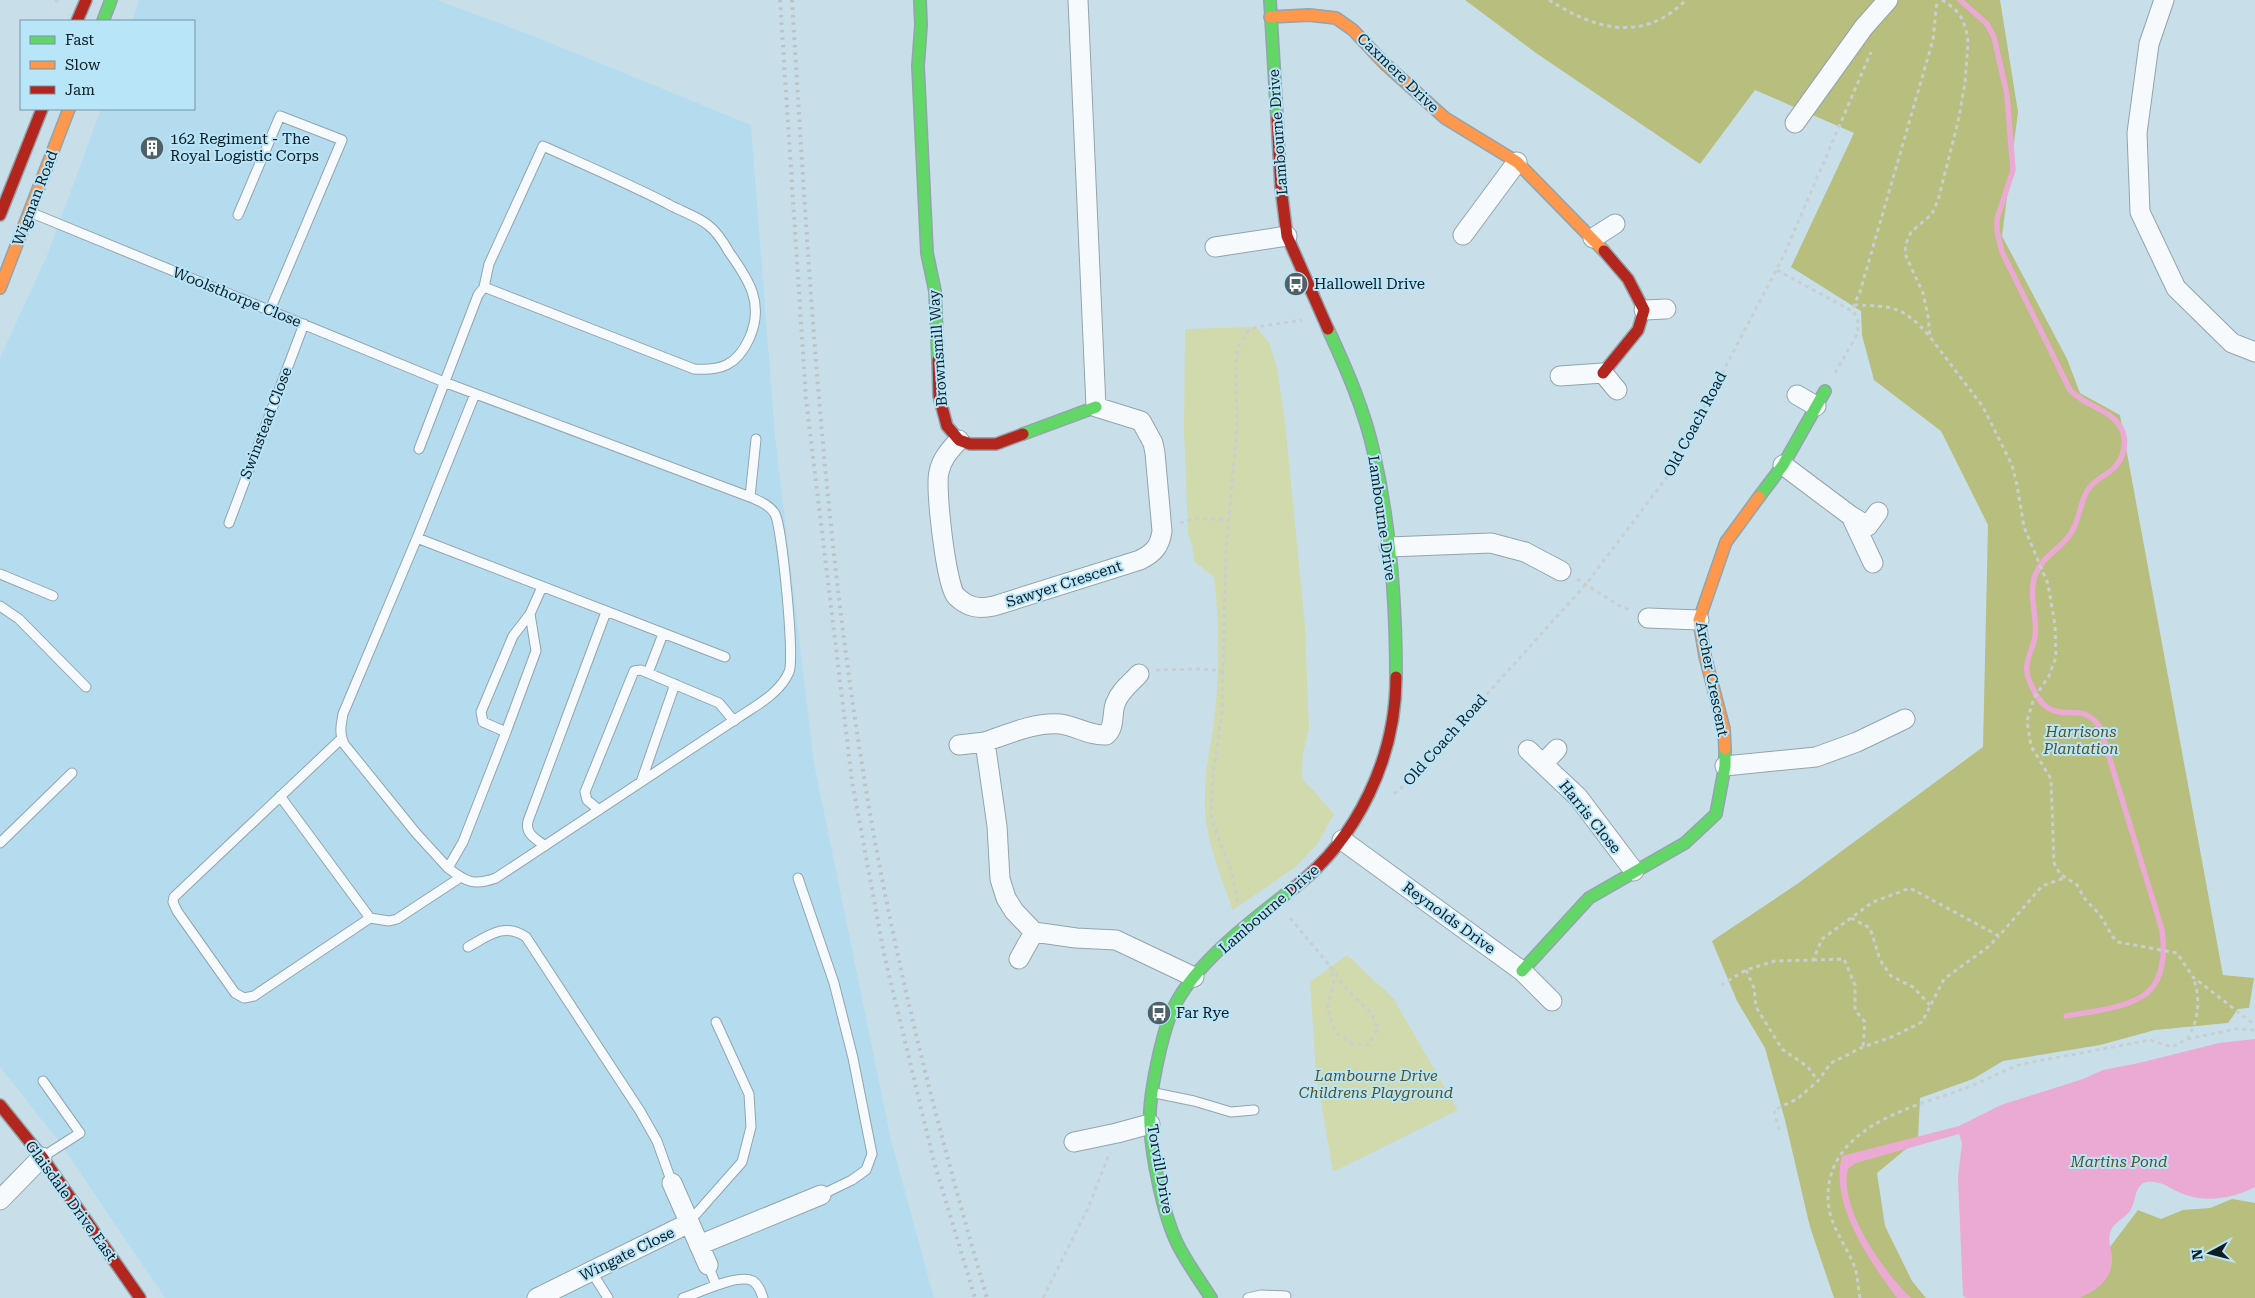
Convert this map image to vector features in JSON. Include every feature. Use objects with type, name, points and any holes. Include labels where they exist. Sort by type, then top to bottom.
[{"type":"street","points":[[77,20],[86,0]]},
{"type":"street","points":[[103,20],[111,0]]},
{"type":"street","name":"Brownsmill Way","points":[[920,0],[921,25],[918,76],[927,253],[935,291],[939,396],[947,426],[959,440]]},
{"type":"street","points":[[959,440],[981,446],[996,444],[1096,407],[1078,0]]},
{"type":"street","name":"Lambourne Drive","points":[[1194,978],[1245,926],[1309,876],[1342,840],[1372,788],[1390,740],[1396,701],[1396,666],[1389,547],[1374,452],[1347,370],[1287,236],[1280,188],[1270,0]]},
{"type":"street","points":[[1795,123],[1864,27],[1888,0]]},
{"type":"street","points":[[2164,0],[2149,44],[2137,133],[2140,212],[2176,288],[2232,343],[2255,352]]},
{"type":"street","name":"Caxmere Drive","points":[[1270,17],[1309,16],[1336,18],[1353,30],[1384,63],[1446,118],[1517,162],[1593,238],[1628,279],[1644,310]]},
{"type":"street","name":"Wigman Road","points":[[2,205],[42,110]]},
{"type":"street","name":"Wigman Road","points":[[0,288],[69,110]]},
{"type":"street","points":[[1462,235],[1517,162]]},
{"type":"street","points":[[2,205],[29,212]]},
{"type":"street","points":[[1593,238],[1615,224]]},
{"type":"street","points":[[1215,247],[1287,236]]},
{"type":"street","points":[[1560,376],[1603,373],[1638,330],[1644,310],[1666,309]]},
{"type":"street","points":[[1603,373],[1617,390]]},
{"type":"street","points":[[1797,395],[1820,398]]},
{"type":"street","name":"Archer Crescent","points":[[1522,971],[1589,898],[1685,843],[1716,814],[1725,766],[1724,729],[1705,656],[1699,620],[1726,542],[1783,465],[1820,398]]},
{"type":"street","name":"Sawyer Crescent","points":[[959,440],[944,458],[938,474],[938,492],[948,581],[954,595],[966,604],[978,609],[994,606],[1140,560],[1156,549],[1161,541],[1162,530],[1155,453],[1147,430],[1141,421],[1096,407]]},
{"type":"street","points":[[1783,465],[1851,516],[1868,526],[1878,512]]},
{"type":"street","points":[[1851,516],[1873,563]]},
{"type":"street","points":[[1389,547],[1491,543],[1525,552],[1560,571]]},
{"type":"street","points":[[1648,618],[1699,620]]},
{"type":"street","points":[[959,745],[985,742],[1046,724],[1074,726],[1092,734],[1106,734],[1110,732],[1112,726],[1113,709],[1116,700],[1139,674]]},
{"type":"street","points":[[1725,766],[1816,757],[1857,742],[1905,719]]},
{"type":"street","points":[[985,742],[997,826],[1000,879],[1006,898],[1014,910],[1034,932],[1076,938],[1116,940],[1194,978]]},
{"type":"street","points":[[1544,763],[1557,749]]},
{"type":"street","name":"Harris Close","points":[[1528,750],[1544,763],[1578,798],[1634,871]]},
{"type":"street","name":"Reynolds Drive","points":[[1342,840],[1522,971],[1552,1001]]},
{"type":"street","points":[[1019,959],[1034,932]]},
{"type":"street","name":"Torvill Drive","points":[[1194,978],[1174,1007],[1156,1068],[1150,1124],[1163,1203],[1176,1244],[1211,1298]]},
{"type":"street","name":"Glaisdale Drive East","points":[[0,1105],[42,1157],[140,1298]]},
{"type":"street","points":[[1074,1142],[1150,1124]]},
{"type":"street","points":[[0,1200],[42,1157]]},
{"type":"street","name":"Wingate Close","points":[[672,1182],[708,1265]]},
{"type":"street","points":[[699,1246],[821,1195]]},
{"type":"street","name":"Wingate Close","points":[[537,1298],[689,1223]]},
{"type":"lane","points":[[238,214],[280,116],[342,140],[270,310]]},
{"type":"lane","points":[[419,449],[478,295],[484,286],[489,264],[544,146],[629,185],[708,225],[746,275],[753,293],[756,310],[754,327],[745,347],[731,362],[718,369],[694,369],[484,286]]},
{"type":"lane","name":"Woolsthorpe Close","points":[[29,212],[444,382],[750,497],[769,507],[774,513],[779,524],[792,664],[784,682],[774,693],[734,721],[496,878],[476,883],[461,877]]},
{"type":"lane","name":"Swinstead Close","points":[[229,523],[304,324]]},
{"type":"lane","points":[[341,739],[174,897],[173,902],[177,911],[235,993],[244,998],[254,996],[370,918],[389,921],[397,919],[461,877],[448,868],[416,833],[341,739],[342,714],[417,538],[475,394]]},
{"type":"lane","points":[[750,497],[756,439]]},
{"type":"lane","points":[[417,538],[542,588],[725,657]]},
{"type":"lane","points":[[0,574],[53,596]]},
{"type":"lane","points":[[506,732],[483,722],[481,712],[513,636],[530,614],[542,588]]},
{"type":"lane","points":[[0,606],[19,619],[86,687]]},
{"type":"lane","points":[[545,846],[528,832],[528,821],[606,612]]},
{"type":"lane","points":[[448,868],[463,842],[536,651],[530,614]]},
{"type":"lane","points":[[648,673],[663,634]]},
{"type":"lane","points":[[599,810],[587,800],[585,792],[631,674],[637,670],[719,703],[734,721]]},
{"type":"lane","points":[[641,782],[675,684]]},
{"type":"lane","points":[[0,843],[72,773]]},
{"type":"lane","points":[[280,796],[370,918]]},
{"type":"lane","points":[[798,878],[834,983],[870,1134],[872,1154],[866,1170],[852,1180],[821,1195]]},
{"type":"lane","points":[[468,947],[495,933],[508,929],[517,931],[526,937],[640,1111],[657,1141],[672,1182]]},
{"type":"lane","points":[[689,1223],[742,1162],[752,1127],[749,1094],[716,1022]]},
{"type":"lane","points":[[42,1157],[80,1133],[43,1082]]},
{"type":"lane","points":[[1153,1092],[1194,1101],[1230,1112],[1254,1110]]},
{"type":"lane","points":[[708,1265],[716,1286]]},
{"type":"lane","points":[[591,1272],[608,1298]]},
{"type":"lane","points":[[683,1298],[742,1279],[753,1281],[759,1287],[763,1298]]},
{"type":"lane","points":[[1248,1298],[1261,1295],[1286,1296]]},
{"type":"path","points":[[1549,0],[1585,19],[1609,26],[1632,28],[1647,26],[1662,19],[1686,0]]},
{"type":"path","points":[[1820,398],[1858,333],[1858,322],[1854,312],[1854,305],[1860,292],[1933,40],[1937,0]]},
{"type":"path","points":[[1930,337],[1926,304],[1908,262],[1906,246],[1911,232],[1932,214],[1938,200],[1958,122],[1965,83],[1968,42],[1966,29],[1958,13],[1942,0]]},
{"type":"path","name":"Old Coach Road","points":[[1372,788],[1390,798],[1407,783],[1587,583],[1670,473],[1784,256],[1873,48]]},
{"type":"path","points":[[1777,270],[1854,312]]},
{"type":"path","points":[[1854,305],[1885,307],[1904,312],[1918,323],[1983,407],[1998,435],[2015,475],[2024,527],[2044,572],[2054,625],[2056,647],[2054,667],[2034,698],[2027,721],[2031,746],[2051,779],[2053,854],[2057,870],[2077,885],[2085,899],[2100,915],[2118,942],[2170,950],[2182,958],[2193,977],[2198,993],[2194,1024],[2187,1039]]},
{"type":"path","points":[[1245,926],[1234,891],[1232,873],[1214,826],[1210,798],[1219,738],[1228,520],[1237,429],[1236,366],[1238,347],[1248,331],[1256,327],[1294,322],[1308,318],[1319,309]]},
{"type":"path","points":[[1162,530],[1197,518],[1228,520]]},
{"type":"path","points":[[1560,571],[1587,583],[1618,605],[1648,618]]},
{"type":"path","points":[[1139,674],[1156,670],[1178,669],[1223,671]]},
{"type":"path","points":[[1779,1130],[1774,1110],[1797,1098],[1818,1081],[1831,1063],[1922,1022],[1944,979],[1999,936],[2042,886],[2064,877]]},
{"type":"path","points":[[1813,960],[1822,939],[1873,902],[1910,888],[1999,936]]},
{"type":"path","points":[[1276,902],[1330,966],[1344,986],[1371,1013],[1378,1029],[1368,1045],[1353,1044],[1335,1032],[1327,1008],[1334,982],[1330,966]]},
{"type":"path","points":[[1851,918],[1870,928],[1880,960],[1891,976],[1913,987],[1930,1005]]},
{"type":"path","points":[[1721,985],[1746,970],[1775,961],[1844,959],[1855,984],[1855,1010],[1865,1022],[1863,1048]]},
{"type":"path","points":[[1746,970],[1754,988],[1756,1007],[1782,1050],[1808,1067],[1818,1081]]},
{"type":"path","points":[[2193,977],[2255,1025]]},
{"type":"path","points":[[1860,1298],[1855,1270],[1834,1228],[1828,1197],[1833,1168],[1840,1154],[1860,1134],[1896,1114],[1983,1082],[2008,1068],[2022,1064],[2150,1040],[2172,1047],[2187,1039],[2236,1029],[2255,1030]]},
{"type":"path","points":[[1043,1298],[1088,1208],[1117,1133]]},
{"type":"shaded area","points":[[139,0],[437,0],[536,37],[751,125],[775,436],[814,763],[891,1140],[934,1298],[165,1298],[60,1143],[0,1067],[0,358],[48,253],[101,110],[195,110],[195,20],[132,20]]},
{"type":"shaded area","points":[[2255,1039],[2255,1187],[2231,1196],[2203,1199],[2180,1193],[2160,1183],[2143,1183],[2137,1191],[2130,1211],[2115,1225],[2110,1233],[2109,1242],[2112,1264],[2110,1271],[2103,1283],[2092,1292],[2079,1298],[1967,1298],[1963,1296],[1958,1178],[1962,1143],[1959,1134],[1856,1163],[1848,1169],[1847,1185],[1856,1220],[1888,1272],[1911,1298],[1897,1298],[1864,1250],[1847,1212],[1841,1193],[1840,1174],[1842,1156],[1959,1126],[2001,1105],[2083,1079],[2103,1070],[2219,1043]]},
{"type":"green space","name":"Harrisons Plantation","points":[[1465,0],[2000,0],[2018,112],[2002,236],[2067,359],[2080,393],[2120,415],[2223,975],[2254,978],[2249,1008],[2238,1009],[2228,1023],[2155,1030],[2100,1045],[2003,1061],[1973,1079],[1920,1098],[1918,1139],[1877,1173],[1885,1226],[1912,1281],[1926,1298],[1834,1298],[1810,1227],[1785,1120],[1765,1048],[1737,1001],[1712,941],[1797,884],[1983,747],[1988,525],[1941,431],[1874,380],[1862,335],[1861,311],[1791,267],[1854,133],[1755,90],[1700,164],[1536,53]]},
{"type":"green space","points":[[1256,327],[1269,342],[1277,368],[1285,421],[1305,626],[1309,729],[1303,753],[1302,778],[1334,814],[1318,843],[1297,866],[1233,910],[1215,858],[1205,814],[1206,777],[1217,690],[1218,634],[1214,577],[1194,561],[1192,544],[1188,533],[1184,431],[1185,329]]},
{"type":"green space","name":"Lambourne Drive Childrens Playground","points":[[1347,955],[1393,998],[1458,1110],[1333,1172],[1316,1073],[1310,982]]},
{"type":"green space","points":[[2232,1199],[2255,1203],[2255,1298],[2074,1298],[2075,1293],[2138,1210],[2161,1219],[2183,1210],[2210,1208]]},
{"type":"waterway","points":[[1960,0],[1987,24],[1994,37],[2007,95],[2013,170],[1997,219],[1997,231],[2002,252],[2070,390],[2082,400],[2111,416],[2121,428],[2124,438],[2124,450],[2117,465],[2089,487],[2072,531],[2065,541],[2046,558],[2036,573],[2032,589],[2036,628],[2034,642],[2027,662],[2027,674],[2037,697],[2046,707],[2064,713],[2083,714],[2092,718],[2100,727],[2162,930],[2163,955],[2160,972],[2148,992],[2120,1006],[2066,1016]]},
{"type":"railway","points":[[780,0],[806,399],[852,781],[884,954],[934,1162],[975,1298]]},
{"type":"railway","points":[[792,0],[804,195],[827,487],[837,584],[864,777],[888,909],[917,1039],[933,1104],[987,1298]]},
{"type":"traffic: fast","points":[[103,20],[111,0]]},
{"type":"traffic: fast","points":[[920,0],[921,25],[918,66],[927,253],[935,291],[938,360]]},
{"type":"traffic: fast","points":[[1270,0],[1277,118]]},
{"type":"traffic: fast","points":[[1328,329],[1360,406],[1380,481],[1391,565],[1396,677]]},
{"type":"traffic: fast","points":[[1759,497],[1783,465],[1825,391]]},
{"type":"traffic: fast","points":[[1023,434],[1096,407]]},
{"type":"traffic: fast","points":[[1522,971],[1589,898],[1685,843],[1716,814],[1725,766],[1725,749]]},
{"type":"traffic: fast","points":[[1211,1298],[1177,1243],[1167,1217],[1159,1186],[1150,1125],[1151,1099],[1157,1065],[1169,1018],[1184,990],[1196,974],[1228,942],[1295,887]]},
{"type":"traffic: slow","points":[[1270,17],[1309,15],[1336,18],[1353,30],[1384,63],[1445,118],[1517,162],[1604,251]]},
{"type":"traffic: slow","points":[[0,288],[69,110]]},
{"type":"traffic: slow","points":[[1725,749],[1724,729],[1705,656],[1699,620],[1726,542],[1759,497]]},
{"type":"traffic: jam","points":[[77,20],[86,0]]},
{"type":"traffic: jam","points":[[0,215],[42,110]]},
{"type":"traffic: jam","points":[[1277,118],[1281,188],[1287,236],[1328,329]]},
{"type":"traffic: jam","points":[[1603,373],[1638,330],[1644,310],[1628,279],[1604,251]]},
{"type":"traffic: jam","points":[[938,360],[939,396],[947,426],[959,440],[970,444],[996,444],[1023,434]]},
{"type":"traffic: jam","points":[[1295,887],[1337,845],[1355,820],[1369,794],[1381,766],[1389,737],[1396,677]]},
{"type":"traffic: jam","points":[[0,1105],[42,1157],[140,1298]]},
{"type":"place","name":"162 Regiment - The Royal Logistic Corps","points":[[152,148]]},
{"type":"place","name":"Hallowell Drive","points":[[1296,284]]},
{"type":"place","name":"Far Rye","points":[[1159,1013]]},
{"type":"park label","name":"Martins Pond","points":[[2119,1162]]}]
